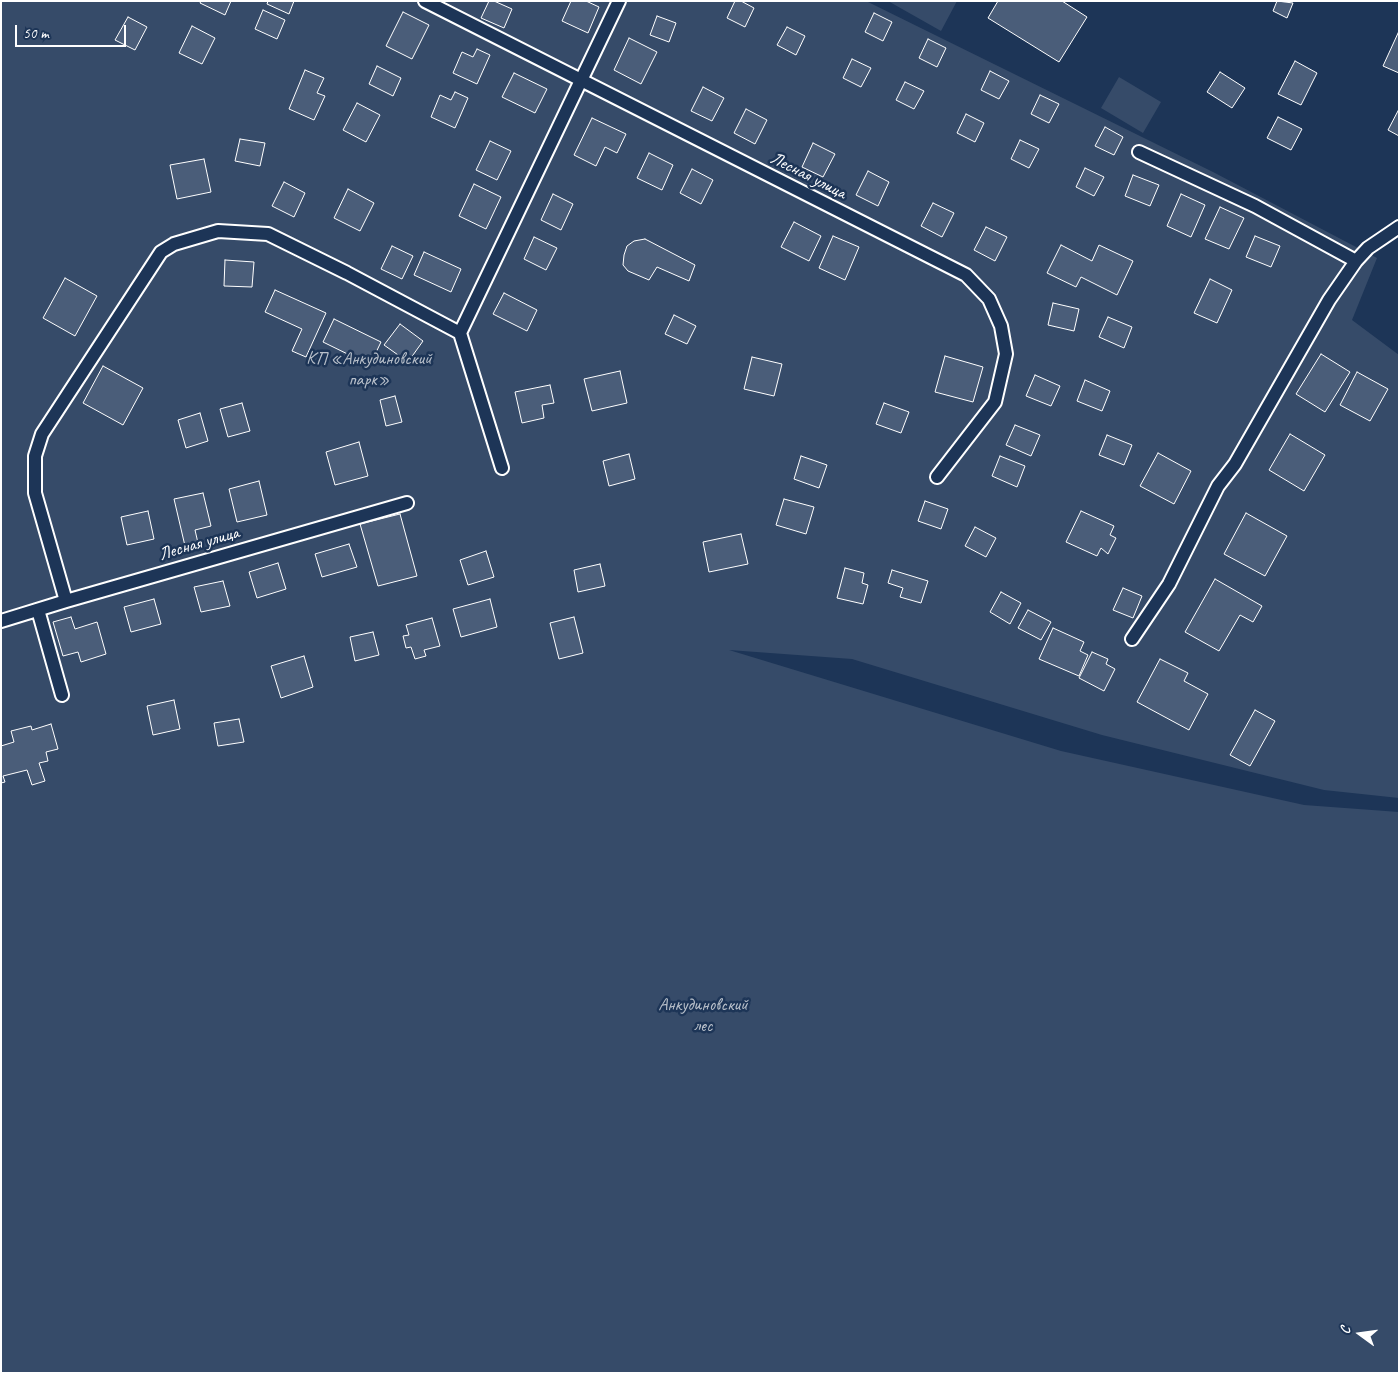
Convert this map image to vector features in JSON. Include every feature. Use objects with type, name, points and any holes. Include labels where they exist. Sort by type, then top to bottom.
[{"type":"street","name":"Лесная улица","points":[[425,1],[966,275],[989,299],[1001,326],[1006,354],[995,402],[937,477]]},
{"type":"street","points":[[502,468],[460,332],[619,1]]},
{"type":"street","points":[[1139,152],[1256,206],[1356,262]]},
{"type":"street","points":[[1132,638],[1169,584],[1218,486],[1235,464],[1328,300],[1368,248],[1399,227]]},
{"type":"street","points":[[66,601],[35,493],[35,456],[42,434],[161,252],[174,244],[218,231],[268,234],[460,332]]},
{"type":"street","name":"Лесная улица","points":[[1,622],[66,601],[406,503]]},
{"type":"street","points":[[38,610],[62,695]]},
{"type":"green space","points":[[1,1],[866,1],[1213,172],[1377,258],[1352,320],[1399,355],[1399,798],[1324,790],[1102,735],[852,659],[729,650],[1061,751],[1304,805],[1399,812],[1399,1373],[1,1373]]},
{"type":"green space","points":[[888,1],[957,1],[941,31]]},
{"type":"green space","points":[[1119,77],[1161,102],[1143,133],[1101,108]]},
{"type":"building","points":[[201,1],[231,1],[225,15],[200,3]]},
{"type":"building","points":[[268,1],[294,1],[289,14],[267,4]]},
{"type":"building","points":[[489,1],[494,1],[512,9],[504,28],[481,18]]},
{"type":"building","points":[[571,1],[586,1],[599,7],[588,33],[562,21]]},
{"type":"building","points":[[735,1],[741,1],[754,8],[745,27],[727,18]]},
{"type":"building","points":[[998,1],[1062,1],[1087,17],[1059,62],[988,18]]},
{"type":"building","points":[[1277,1],[1293,3],[1287,18],[1273,11]]},
{"type":"building","points":[[263,10],[285,20],[277,39],[255,29]]},
{"type":"building","points":[[403,12],[429,25],[412,59],[386,46]]},
{"type":"building","points":[[874,13],[892,22],[883,41],[865,32]]},
{"type":"building","points":[[657,16],[676,23],[669,42],[650,35]]},
{"type":"building","points":[[128,17],[147,27],[135,50],[115,40]]},
{"type":"building","points":[[192,26],[215,38],[202,64],[179,53]]},
{"type":"building","points":[[787,27],[805,36],[796,55],[777,45]]},
{"type":"building","points":[[1399,31],[1399,73],[1383,66]]},
{"type":"building","points":[[629,38],[657,52],[641,84],[614,70]]},
{"type":"building","points":[[928,39],[946,48],[937,67],[919,58]]},
{"type":"building","points":[[477,49],[490,55],[477,84],[453,73],[462,52],[473,57]]},
{"type":"building","points":[[852,59],[871,68],[861,87],[843,78]]},
{"type":"building","points":[[1295,61],[1317,73],[1301,105],[1278,94]]},
{"type":"building","points":[[377,66],[401,78],[393,96],[369,84]]},
{"type":"building","points":[[305,70],[324,78],[317,93],[325,96],[314,120],[289,109]]},
{"type":"building","points":[[990,71],[1009,81],[999,99],[981,90]]},
{"type":"building","points":[[1220,72],[1245,88],[1232,108],[1207,92]]},
{"type":"building","points":[[514,73],[547,89],[535,113],[502,97]]},
{"type":"building","points":[[905,82],[924,91],[914,109],[896,100]]},
{"type":"building","points":[[703,87],[724,98],[712,121],[691,111]]},
{"type":"building","points":[[455,92],[468,98],[455,128],[431,117],[440,95],[451,100]]},
{"type":"building","points":[[1040,95],[1059,104],[1049,123],[1031,114]]},
{"type":"building","points":[[357,103],[380,115],[366,142],[343,130]]},
{"type":"building","points":[[746,109],[767,120],[755,144],[734,133]]},
{"type":"building","points":[[1399,109],[1399,136],[1388,130]]},
{"type":"building","points":[[966,114],[984,123],[975,142],[957,133]]},
{"type":"building","points":[[1278,117],[1302,129],[1291,150],[1267,138]]},
{"type":"building","points":[[592,118],[626,134],[617,153],[605,147],[596,166],[574,155]]},
{"type":"building","points":[[1105,127],[1123,137],[1114,155],[1095,146]]},
{"type":"building","points":[[240,139],[265,143],[260,166],[235,161]]},
{"type":"building","points":[[1020,140],[1039,149],[1029,168],[1011,159]]},
{"type":"building","points":[[490,141],[511,151],[497,180],[476,170]]},
{"type":"building","points":[[813,143],[835,154],[823,177],[802,167]]},
{"type":"building","points":[[649,153],[673,165],[662,190],[637,178]]},
{"type":"building","points":[[204,159],[211,192],[177,199],[170,165]]},
{"type":"building","points":[[1085,168],[1104,177],[1094,196],[1076,187]]},
{"type":"building","points":[[692,169],[713,180],[701,204],[680,193]]},
{"type":"building","points":[[868,171],[889,182],[878,206],[856,195]]},
{"type":"building","points":[[1133,175],[1159,185],[1150,206],[1125,196]]},
{"type":"building","points":[[284,182],[305,193],[294,217],[272,206]]},
{"type":"building","points":[[474,184],[501,197],[486,229],[459,216]]},
{"type":"building","points":[[348,189],[374,203],[360,231],[334,218]]},
{"type":"building","points":[[553,194],[573,204],[561,230],[541,220]]},
{"type":"building","points":[[1181,194],[1205,205],[1191,237],[1167,226]]},
{"type":"building","points":[[933,203],[954,213],[942,237],[921,226]]},
{"type":"building","points":[[1220,207],[1244,218],[1229,249],[1205,239]]},
{"type":"building","points":[[794,222],[821,236],[809,261],[781,247]]},
{"type":"building","points":[[986,227],[1007,237],[995,261],[974,250]]},
{"type":"building","points":[[833,236],[859,247],[845,280],[819,268]]},
{"type":"building","points":[[1255,236],[1280,246],[1271,267],[1246,257]]},
{"type":"building","points":[[534,237],[557,248],[546,270],[524,259]]},
{"type":"building","points":[[645,239],[695,265],[689,281],[657,267],[649,280],[628,271],[623,265],[627,246],[634,241]]},
{"type":"building","points":[[1061,245],[1092,261],[1099,245],[1133,261],[1117,295],[1081,277],[1076,287],[1047,273]]},
{"type":"building","points":[[392,246],[413,256],[402,279],[381,269]]},
{"type":"building","points":[[424,252],[461,269],[451,292],[414,275]]},
{"type":"building","points":[[225,260],[254,262],[252,287],[224,286]]},
{"type":"building","points":[[65,278],[97,296],[75,336],[43,318]]},
{"type":"building","points":[[1210,279],[1232,290],[1217,323],[1194,313]]},
{"type":"building","points":[[275,290],[326,313],[306,357],[292,351],[302,329],[265,312]]},
{"type":"building","points":[[504,293],[537,310],[527,331],[493,314]]},
{"type":"building","points":[[1053,303],[1079,309],[1074,331],[1048,325]]},
{"type":"building","points":[[674,315],[696,326],[687,344],[665,334]]},
{"type":"building","points":[[1108,317],[1132,327],[1124,348],[1099,337]]},
{"type":"building","points":[[334,319],[381,342],[370,365],[323,342]]},
{"type":"building","points":[[400,324],[423,341],[408,362],[384,345]]},
{"type":"building","points":[[1321,354],[1350,372],[1325,412],[1296,394]]},
{"type":"building","points":[[945,356],[983,367],[973,402],[935,392]]},
{"type":"building","points":[[752,357],[782,364],[774,396],[744,389]]},
{"type":"building","points":[[103,366],[143,388],[123,425],[83,403]]},
{"type":"building","points":[[620,371],[627,403],[592,411],[584,379]]},
{"type":"building","points":[[1357,372],[1388,389],[1370,421],[1340,405]]},
{"type":"building","points":[[1035,375],[1060,386],[1051,406],[1026,396]]},
{"type":"building","points":[[1085,380],[1110,391],[1102,411],[1077,401]]},
{"type":"building","points":[[550,385],[554,403],[542,405],[544,418],[522,423],[515,392]]},
{"type":"building","points":[[395,396],[402,422],[386,426],[380,400]]},
{"type":"building","points":[[242,403],[250,431],[228,437],[220,409]]},
{"type":"building","points":[[884,403],[909,412],[901,433],[876,424]]},
{"type":"building","points":[[200,413],[208,441],[186,448],[178,420]]},
{"type":"building","points":[[1015,425],[1040,435],[1031,456],[1006,445]]},
{"type":"building","points":[[1290,434],[1325,455],[1304,491],[1269,470]]},
{"type":"building","points":[[1107,435],[1132,445],[1124,465],[1099,455]]},
{"type":"building","points":[[359,442],[368,476],[335,485],[326,452]]},
{"type":"building","points":[[1158,453],[1191,471],[1174,504],[1140,486]]},
{"type":"building","points":[[629,454],[635,479],[609,486],[603,461]]},
{"type":"building","points":[[801,456],[827,465],[819,488],[794,479]]},
{"type":"building","points":[[1000,456],[1025,466],[1017,487],[992,476]]},
{"type":"building","points":[[259,481],[267,515],[237,522],[229,489]]},
{"type":"building","points":[[203,493],[211,526],[195,530],[198,543],[185,546],[174,499]]},
{"type":"building","points":[[784,499],[814,507],[806,534],[776,525]]},
{"type":"building","points":[[925,501],[948,509],[941,529],[918,521]]},
{"type":"building","points":[[148,511],[154,539],[127,545],[121,517]]},
{"type":"building","points":[[1081,511],[1114,526],[1110,535],[1116,538],[1108,554],[1101,548],[1097,556],[1066,542]]},
{"type":"building","points":[[1246,513],[1287,536],[1265,576],[1224,554]]},
{"type":"building","points":[[400,514],[417,576],[378,586],[360,524]]},
{"type":"building","points":[[975,527],[996,538],[986,557],[965,546]]},
{"type":"building","points":[[741,534],[748,564],[709,572],[703,542]]},
{"type":"building","points":[[349,544],[357,567],[322,577],[315,554]]},
{"type":"building","points":[[486,551],[494,577],[468,585],[460,560]]},
{"type":"building","points":[[278,563],[286,589],[257,598],[249,572]]},
{"type":"building","points":[[600,564],[605,586],[578,592],[574,570]]},
{"type":"building","points":[[845,568],[864,573],[862,583],[868,585],[863,604],[837,598]]},
{"type":"building","points":[[892,570],[928,581],[921,603],[900,597],[903,588],[888,583]]},
{"type":"building","points":[[1215,579],[1262,606],[1253,622],[1240,615],[1219,651],[1185,632]]},
{"type":"building","points":[[223,581],[230,606],[201,612],[194,587]]},
{"type":"building","points":[[1123,588],[1142,596],[1133,618],[1113,610]]},
{"type":"building","points":[[1001,592],[1021,603],[1010,624],[990,612]]},
{"type":"building","points":[[154,599],[161,624],[131,632],[124,607]]},
{"type":"building","points":[[490,599],[497,627],[461,637],[453,609]]},
{"type":"building","points":[[1028,610],[1051,622],[1041,640],[1018,628]]},
{"type":"building","points":[[71,617],[75,629],[97,622],[106,654],[81,662],[78,652],[63,656],[53,622]]},
{"type":"building","points":[[574,617],[583,653],[559,659],[550,623]]},
{"type":"building","points":[[432,618],[440,646],[424,650],[426,656],[415,659],[411,647],[406,648],[403,636],[409,635],[406,625]]},
{"type":"building","points":[[1053,628],[1084,642],[1080,651],[1088,655],[1079,676],[1039,659]]},
{"type":"building","points":[[373,632],[379,655],[355,661],[350,637]]},
{"type":"building","points":[[1092,652],[1108,659],[1106,664],[1115,669],[1104,691],[1079,678]]},
{"type":"building","points":[[304,656],[313,687],[281,698],[271,666]]},
{"type":"building","points":[[1160,659],[1188,673],[1184,681],[1208,694],[1189,730],[1137,702]]},
{"type":"building","points":[[174,700],[180,729],[153,735],[147,706]]},
{"type":"building","points":[[1255,710],[1275,721],[1250,766],[1230,755]]},
{"type":"building","points":[[239,719],[244,742],[218,746],[214,723]]},
{"type":"building","points":[[51,724],[58,749],[46,752],[48,761],[39,763],[45,781],[32,785],[27,770],[3,776],[5,782],[1,783],[1,746],[14,742],[11,731],[31,726],[32,730]]},
{"type":"park label","name":"КП «Анкудиновский парк»","points":[[369,369]]},
{"type":"park label","name":"Анкудиновский лес","points":[[703,1015]]}]
